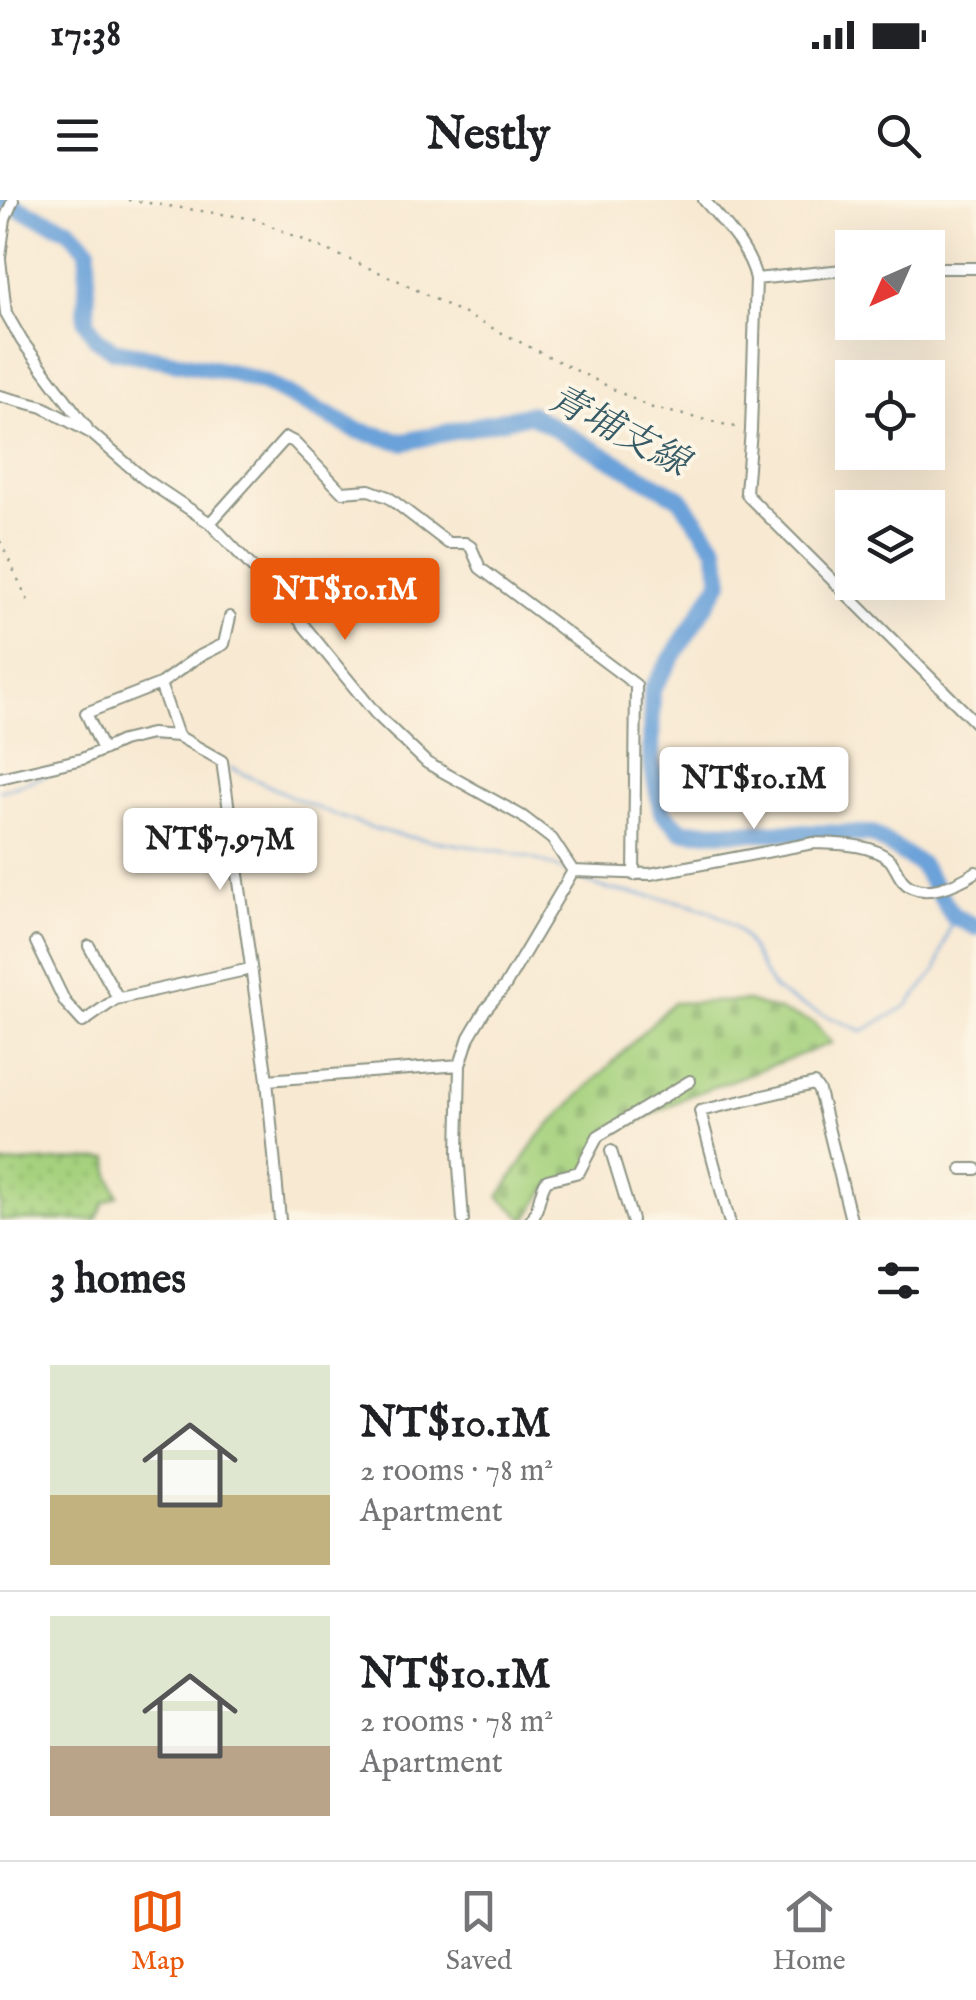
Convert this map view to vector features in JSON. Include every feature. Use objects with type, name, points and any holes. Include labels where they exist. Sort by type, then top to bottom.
[{"type":"street","points":[[13,200],[0,258],[6,312],[22,341],[91,432],[143,478],[210,523],[278,594],[376,714],[426,763],[522,816],[552,840],[571,876]]},
{"type":"street","points":[[704,200],[745,252],[756,279],[746,492],[749,498],[976,724]]},
{"type":"street","points":[[945,268],[976,268]]},
{"type":"street","points":[[756,279],[835,271]]},
{"type":"street","points":[[0,396],[43,407],[91,432]]},
{"type":"street","points":[[210,523],[286,438],[342,492],[379,492],[448,542],[471,547],[480,568],[636,685],[634,875]]},
{"type":"street","points":[[103,750],[86,713],[160,684],[224,644],[230,616]]},
{"type":"street","points":[[160,684],[178,736]]},
{"type":"street","points":[[0,778],[82,759],[152,734],[178,736],[222,761],[266,1080],[280,1220]]},
{"type":"street","points":[[571,876],[634,875],[813,843],[873,851],[890,860],[905,884],[914,887],[942,889],[976,872]]},
{"type":"street","points":[[463,1220],[458,1153],[460,1066],[477,1024],[505,986],[571,876]]},
{"type":"street","points":[[36,942],[65,1002],[83,1022],[118,998],[250,969]]},
{"type":"street","points":[[89,946],[118,998]]},
{"type":"street","points":[[266,1080],[460,1066]]},
{"type":"street","points":[[531,1220],[547,1180],[579,1172],[598,1136],[690,1081]]},
{"type":"street","points":[[729,1220],[700,1112],[814,1084],[819,1090],[850,1220]]},
{"type":"street","points":[[611,1151],[632,1220]]},
{"type":"street","points":[[962,1169],[976,1169]]},
{"type":"path","points":[[128,200],[255,220],[397,280],[649,407],[751,430]]},
{"type":"path","points":[[0,542],[30,605]]},
{"type":"green space","points":[[748,1001],[813,1022],[832,1043],[689,1096],[604,1138],[583,1177],[547,1188],[526,1220],[499,1197],[539,1136],[672,1003]]},
{"type":"green space","points":[[109,1158],[110,1176],[118,1196],[104,1203],[96,1220],[0,1220],[0,1164]]},
{"type":"waterway","name":"青埔支線","points":[[0,201],[69,229],[88,249],[86,321],[96,338],[113,350],[229,372],[265,383],[356,430],[404,442],[530,414],[680,498],[716,548],[721,581],[652,689],[651,760],[662,812],[682,831],[872,834],[921,865],[953,916],[976,927]]},
{"type":"waterway","points":[[105,754],[133,743],[184,745]]},
{"type":"waterway","points":[[0,791],[74,766]]},
{"type":"waterway","points":[[231,768],[373,828],[527,857],[566,872]]},
{"type":"waterway","points":[[573,876],[612,890],[697,906],[717,915],[741,933],[767,979],[779,992],[863,1031],[907,1006],[936,971],[953,916]]}]
